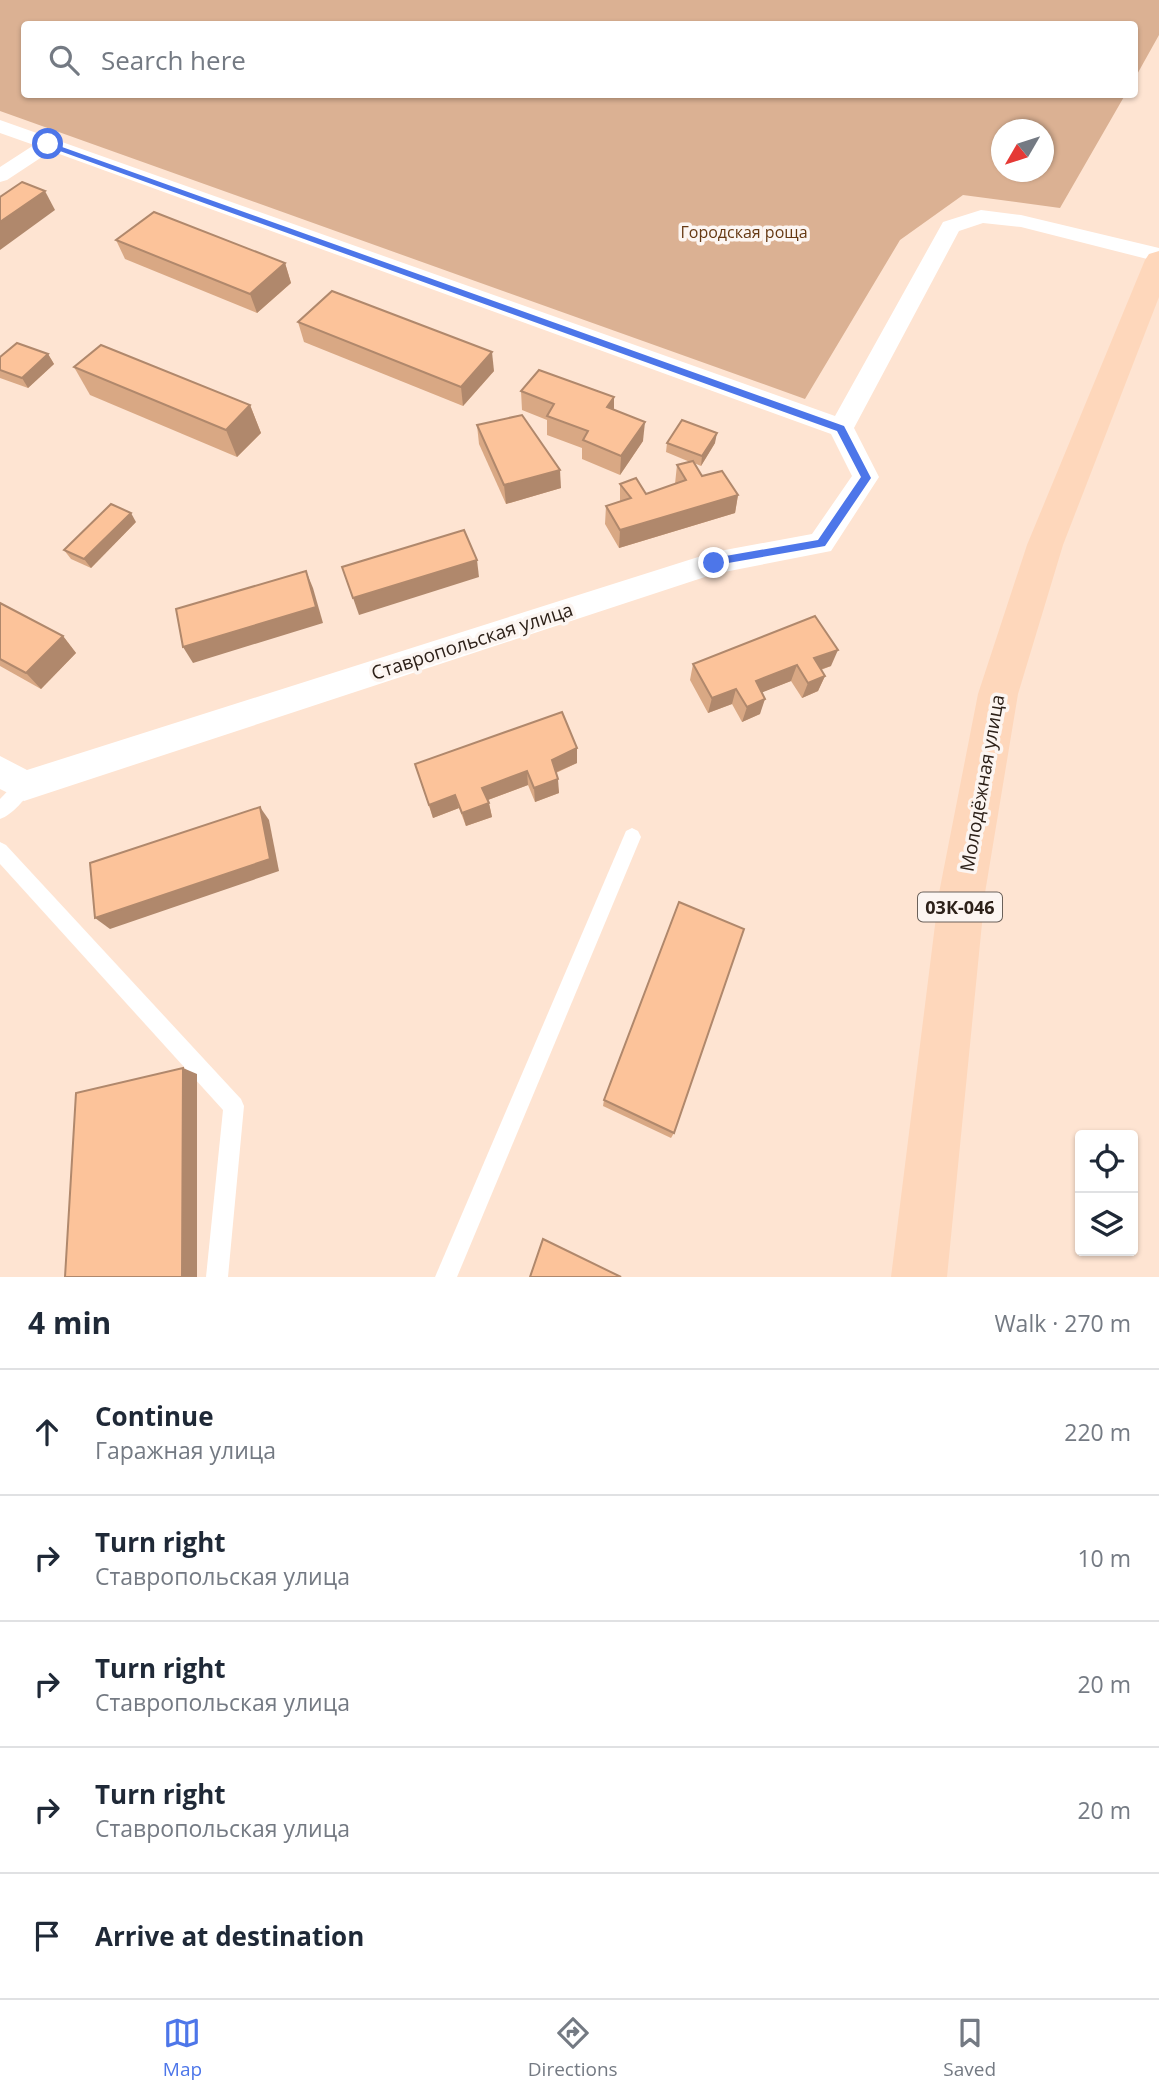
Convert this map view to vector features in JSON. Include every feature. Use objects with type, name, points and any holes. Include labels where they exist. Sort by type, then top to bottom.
[{"type":"main road","name":"Молодёжная улица","points":[[919,1277],[964,880],[998,694],[1045,545],[1159,260]]},
{"type":"street","points":[[0,126],[841,428],[951,227],[981,216],[1021,221],[1159,254]]},
{"type":"street","points":[[0,176],[48,144]]},
{"type":"street","name":"Ставропольская улица","points":[[12,778],[714,563],[821,543],[866,478],[841,428]]},
{"type":"lane","points":[[0,811],[12,778]]},
{"type":"lane","points":[[446,1277],[632,837]]},
{"type":"lane","points":[[0,851],[234,1106],[217,1277]]},
{"type":"green space","name":"Городская роща","points":[[0,0],[1159,0],[1159,35],[1138,73],[1138,21],[21,21],[21,98],[1123,98],[1060,208],[963,195],[900,240],[805,399],[0,111]]},
{"type":"building","points":[[22,182],[45,191],[0,222],[0,197]]},
{"type":"building","points":[[154,212],[285,263],[250,294],[116,240]]},
{"type":"building","points":[[332,291],[492,352],[461,387],[298,322]]},
{"type":"building","points":[[17,343],[48,354],[22,378],[0,370],[0,357]]},
{"type":"building","points":[[101,345],[250,405],[226,430],[74,367]]},
{"type":"building","points":[[539,370],[614,397],[607,407],[645,422],[621,456],[583,440],[588,431],[547,416],[554,404],[521,391]]},
{"type":"building","points":[[522,415],[560,470],[504,485],[477,425]]},
{"type":"building","points":[[682,420],[717,433],[702,456],[667,443]]},
{"type":"building","points":[[693,461],[702,476],[722,471],[738,495],[620,530],[606,506],[631,498],[620,484],[636,478],[646,494],[686,480],[677,465]]},
{"type":"building","points":[[111,504],[131,513],[84,559],[64,550]]},
{"type":"building","points":[[464,530],[477,560],[353,598],[342,567]]},
{"type":"building","points":[[306,571],[316,607],[183,647],[176,609]]},
{"type":"building","points":[[0,603],[63,636],[26,673],[0,659]]},
{"type":"building","points":[[815,616],[838,650],[814,658],[825,676],[808,683],[797,665],[756,681],[765,699],[747,707],[736,689],[712,698],[693,664]]},
{"type":"building","points":[[562,712],[577,748],[552,760],[558,779],[534,788],[527,771],[482,788],[489,803],[462,813],[455,795],[429,805],[415,764]]},
{"type":"building","points":[[260,807],[270,859],[95,918],[90,863]]},
{"type":"building","points":[[679,902],[744,929],[674,1133],[604,1100]]},
{"type":"building","points":[[183,1068],[182,1277],[65,1277],[76,1093]]},
{"type":"building","points":[[543,1239],[621,1277],[530,1277]]},
{"type":"route","points":[[48,144],[841,428],[866,478],[821,543],[714,563]]}]
